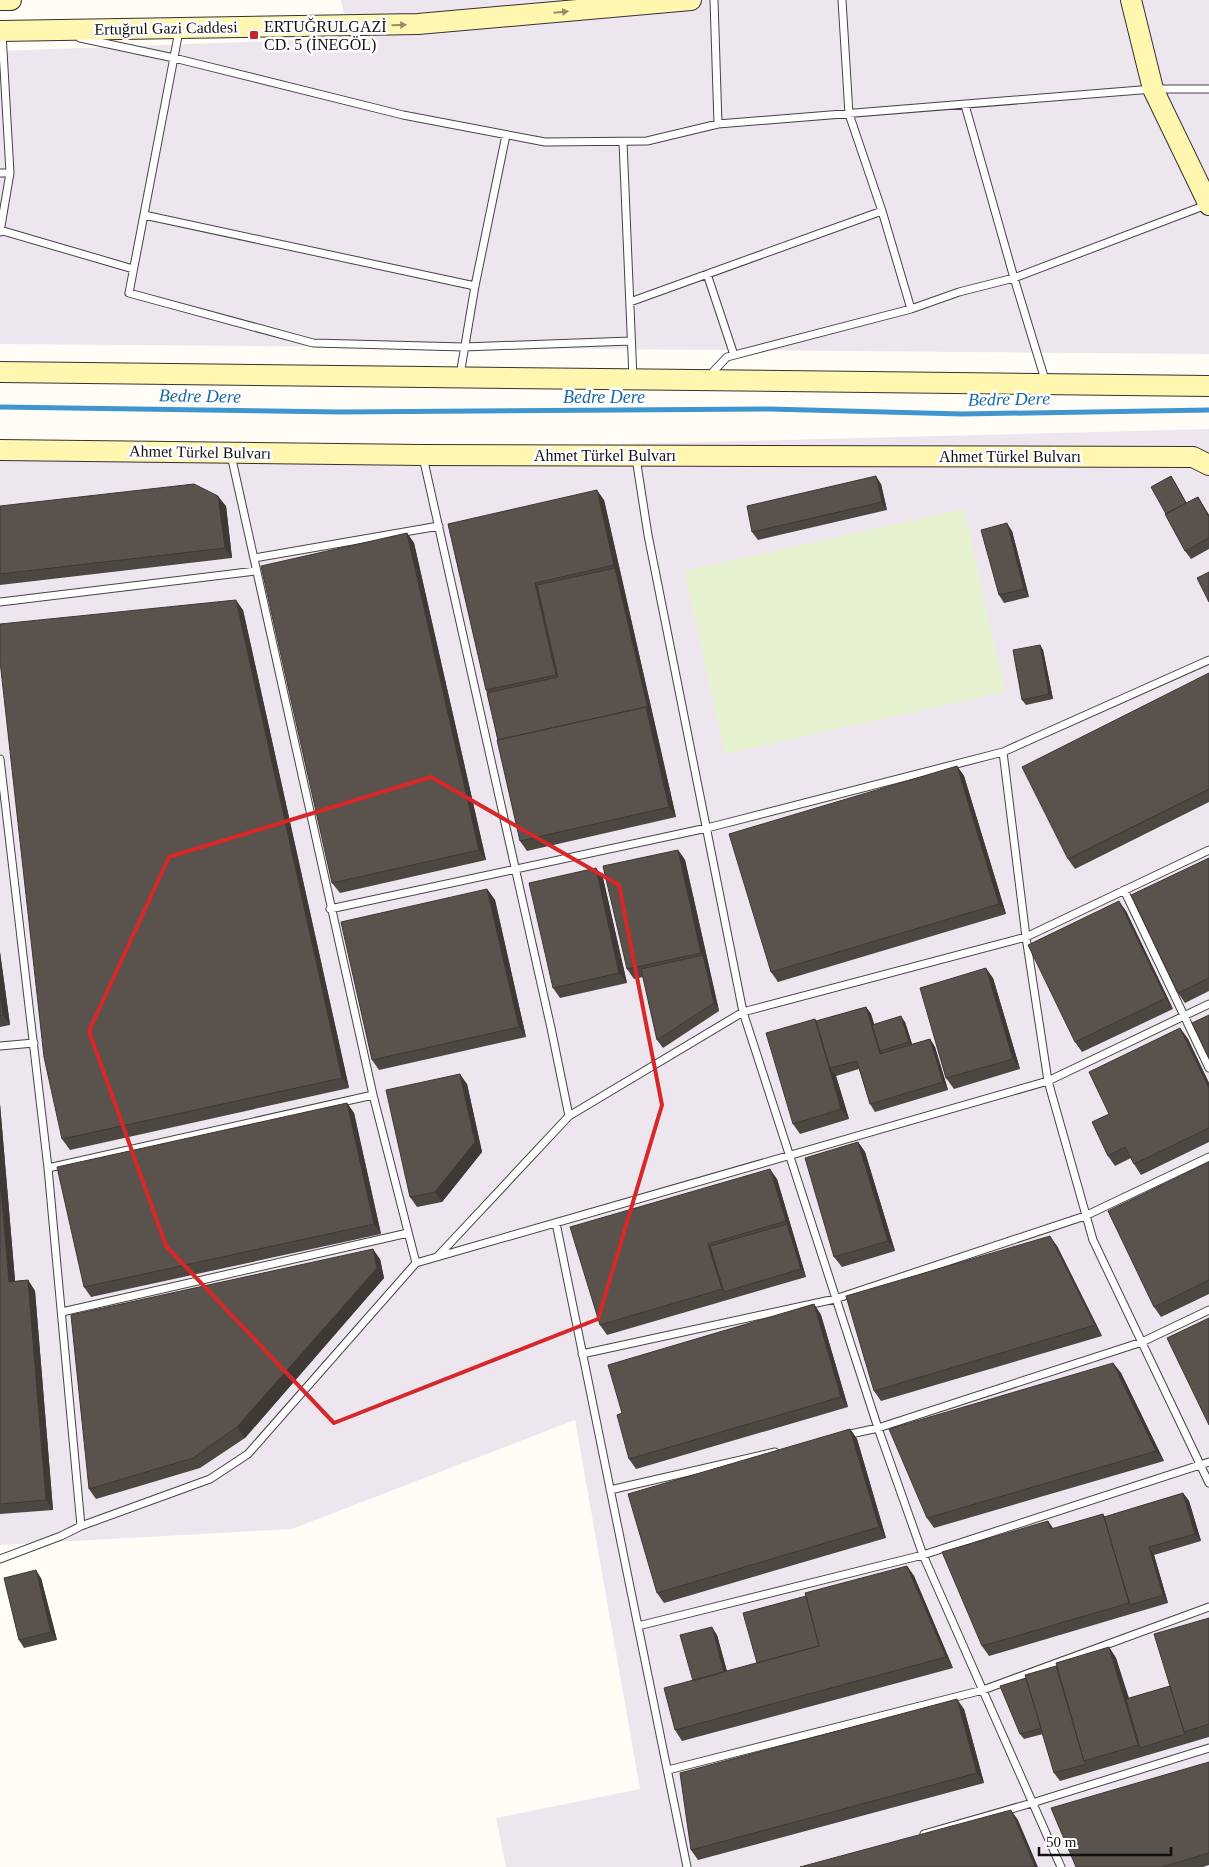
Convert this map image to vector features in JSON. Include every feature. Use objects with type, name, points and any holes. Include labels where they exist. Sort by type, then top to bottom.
[{"type":"street","points":[[0,0],[11,0]]},
{"type":"street","name":"Ertuğrul Gazi Caddesi","points":[[1,31],[418,24],[691,0]]},
{"type":"street","points":[[1131,0],[1153,89],[1209,205]]},
{"type":"street","points":[[0,372],[1209,386]]},
{"type":"street","name":"Ahmet Türkel Bulvarı","points":[[0,450],[422,454],[1193,457],[1209,465]]},
{"type":"lane","points":[[714,0],[718,124]]},
{"type":"lane","points":[[842,0],[849,114],[882,212],[911,309]]},
{"type":"lane","points":[[180,28],[129,293],[313,343],[464,347],[632,341]]},
{"type":"lane","points":[[43,30],[174,58],[403,115],[545,142],[647,141],[718,124],[1153,89],[1209,90]]},
{"type":"lane","points":[[1,31],[10,173],[0,231],[133,270]]},
{"type":"lane","points":[[965,105],[1014,278],[1047,385]]},
{"type":"lane","points":[[459,378],[475,286],[506,135]]},
{"type":"lane","points":[[623,142],[633,380]]},
{"type":"lane","points":[[0,173],[10,173]]},
{"type":"lane","points":[[704,381],[727,356],[911,309],[959,292],[1014,278],[1209,205]]},
{"type":"lane","points":[[630,302],[882,212]]},
{"type":"lane","points":[[144,215],[475,286]]},
{"type":"lane","points":[[707,274],[734,355]]},
{"type":"lane","points":[[230,452],[372,1095],[416,1263]]},
{"type":"lane","points":[[422,454],[516,869],[569,1116]]},
{"type":"lane","points":[[636,455],[648,535],[744,1012],[835,1299],[923,1555],[1061,1867]]},
{"type":"lane","points":[[254,558],[439,526]]},
{"type":"lane","points":[[0,602],[256,571]]},
{"type":"lane","points":[[330,909],[706,828],[1003,752],[1209,660]]},
{"type":"lane","points":[[1003,752],[1026,937],[1048,1080],[1085,1216],[1093,1240],[1209,1483]]},
{"type":"lane","points":[[0,759],[48,1168],[81,1526]]},
{"type":"lane","points":[[437,1257],[569,1116],[744,1012],[1026,937],[1209,850]]},
{"type":"lane","points":[[1124,890],[1209,1068]]},
{"type":"lane","points":[[0,1559],[61,1536],[81,1526],[210,1479],[248,1454],[416,1263],[1048,1080],[1209,1004]]},
{"type":"lane","points":[[0,1046],[34,1043]]},
{"type":"lane","points":[[48,1168],[372,1095]]},
{"type":"lane","points":[[582,1354],[835,1299],[1085,1216],[1209,1157]]},
{"type":"lane","points":[[556,1223],[687,1867]]},
{"type":"lane","points":[[62,1312],[408,1232]]},
{"type":"lane","points":[[840,1437],[878,1428],[1142,1342],[1209,1310]]},
{"type":"lane","points":[[610,1490],[782,1450]]},
{"type":"lane","points":[[638,1626],[923,1555],[1209,1462]]},
{"type":"lane","points":[[668,1770],[983,1690],[1209,1607]]},
{"type":"lane","points":[[920,1835],[1032,1803],[1209,1748]]},
{"type":"highlighted area","points":[[431,777],[619,885],[662,1105],[598,1319],[334,1423],[166,1246],[89,1031],[169,857]]},
{"type":"shaded area","points":[[341,0],[1209,0],[1209,354],[0,344],[0,51],[349,38]]},
{"type":"shaded area","points":[[1209,429],[1209,1867],[506,1867],[496,1818],[640,1789],[575,1420],[292,1529],[0,1545],[0,460]]},
{"type":"green space","points":[[964,509],[1005,692],[725,754],[684,571]]},
{"type":"building","points":[[876,476],[882,502],[752,532],[747,506]]},
{"type":"building","points":[[1171,476],[1186,503],[1166,514],[1151,487]]},
{"type":"building","points":[[194,484],[218,496],[225,548],[0,574],[0,506]]},
{"type":"building","points":[[597,490],[614,565],[535,583],[556,675],[486,690],[448,524]]},
{"type":"building","points":[[1198,497],[1209,517],[1209,538],[1185,551],[1165,514]]},
{"type":"building","points":[[1007,523],[1024,589],[999,595],[981,530]]},
{"type":"building","points":[[407,533],[479,850],[332,883],[261,566]]},
{"type":"building","points":[[615,568],[648,709],[646,707],[498,740],[487,693],[558,677],[537,585]]},
{"type":"building","points":[[1209,572],[1209,602],[1197,578]]},
{"type":"building","points":[[236,600],[342,1078],[62,1139],[44,1057],[0,661],[0,624]]},
{"type":"building","points":[[1040,645],[1049,694],[1022,700],[1013,650]]},
{"type":"building","points":[[1209,673],[1209,789],[1068,859],[1022,767]]},
{"type":"building","points":[[646,707],[669,807],[520,841],[497,740]]},
{"type":"building","points":[[957,766],[999,904],[771,972],[729,834]]},
{"type":"building","points":[[678,850],[701,953],[627,969],[603,866]]},
{"type":"building","points":[[1209,858],[1209,978],[1178,993],[1131,895]]},
{"type":"building","points":[[596,868],[619,973],[553,988],[529,883]]},
{"type":"building","points":[[487,889],[519,1027],[372,1060],[341,922]]},
{"type":"building","points":[[1119,901],[1166,998],[1075,1042],[1028,945]]},
{"type":"building","points":[[703,955],[714,1003],[657,1040],[641,969]]},
{"type":"building","points":[[986,968],[1013,1059],[946,1078],[920,988]]},
{"type":"building","points":[[0,994],[3,1015],[0,1016]]},
{"type":"building","points":[[866,1007],[880,1054],[930,1039],[943,1082],[870,1104],[857,1061],[830,1068],[816,1021]]},
{"type":"building","points":[[1209,1015],[1209,1058],[1192,1023]]},
{"type":"building","points":[[901,1016],[909,1042],[880,1051],[872,1025]]},
{"type":"building","points":[[815,1019],[841,1109],[793,1124],[766,1033]]},
{"type":"building","points":[[1180,1028],[1209,1088],[1209,1128],[1134,1164],[1125,1147],[1108,1156],[1092,1122],[1109,1114],[1089,1072]]},
{"type":"building","points":[[460,1074],[475,1142],[435,1192],[410,1197],[386,1090]]},
{"type":"building","points":[[347,1103],[374,1224],[84,1287],[57,1167]]},
{"type":"building","points":[[858,1142],[888,1241],[834,1257],[805,1158]]},
{"type":"building","points":[[1209,1162],[1209,1280],[1154,1307],[1108,1211]]},
{"type":"building","points":[[770,1169],[786,1221],[708,1244],[722,1289],[600,1325],[570,1227]]},
{"type":"building","points":[[0,1178],[9,1282],[28,1280],[46,1500],[0,1504]]},
{"type":"building","points":[[787,1224],[801,1269],[724,1292],[710,1246]]},
{"type":"building","points":[[1050,1236],[1095,1325],[874,1391],[846,1296]]},
{"type":"building","points":[[373,1249],[377,1268],[237,1427],[193,1458],[89,1489],[71,1315]]},
{"type":"building","points":[[814,1304],[841,1397],[629,1459],[617,1415],[622,1413],[608,1365]]},
{"type":"building","points":[[1209,1318],[1209,1425],[1167,1338]]},
{"type":"building","points":[[1113,1363],[1156,1451],[927,1518],[889,1429]]},
{"type":"building","points":[[850,1429],[879,1527],[657,1593],[628,1494]]},
{"type":"building","points":[[1183,1493],[1195,1534],[1149,1547],[1163,1595],[1130,1605],[1104,1517]]},
{"type":"building","points":[[1103,1514],[1129,1603],[982,1646],[942,1552],[1048,1521],[1051,1529]]},
{"type":"building","points":[[907,1566],[946,1657],[675,1730],[664,1688],[819,1646],[805,1593]]},
{"type":"building","points":[[36,1570],[51,1632],[19,1640],[4,1578]]},
{"type":"building","points":[[806,1596],[819,1646],[757,1663],[743,1613]]},
{"type":"building","points":[[1209,1618],[1209,1724],[1184,1732],[1154,1634]]},
{"type":"building","points":[[712,1627],[724,1672],[693,1681],[680,1635]]},
{"type":"building","points":[[1109,1647],[1138,1745],[1084,1761],[1056,1663]]},
{"type":"building","points":[[1056,1666],[1086,1764],[1054,1773],[1025,1675]]},
{"type":"building","points":[[1026,1678],[1041,1728],[1020,1734],[1000,1686]]},
{"type":"building","points":[[1170,1686],[1185,1734],[1140,1748],[1126,1699]]},
{"type":"building","points":[[957,1699],[977,1773],[691,1850],[680,1773]]},
{"type":"building","points":[[1209,1762],[1209,1853],[1162,1867],[1076,1867],[1051,1808]]},
{"type":"building","points":[[1011,1810],[1035,1867],[800,1867]]},
{"type":"waterway","name":"Bedre Dere","points":[[0,407],[340,412],[769,409],[962,414],[1209,410]]},
{"type":"place","name":"ERTUĞRULGAZİ CD. 5 (İNEGÖL)","points":[[254,35]]}]
